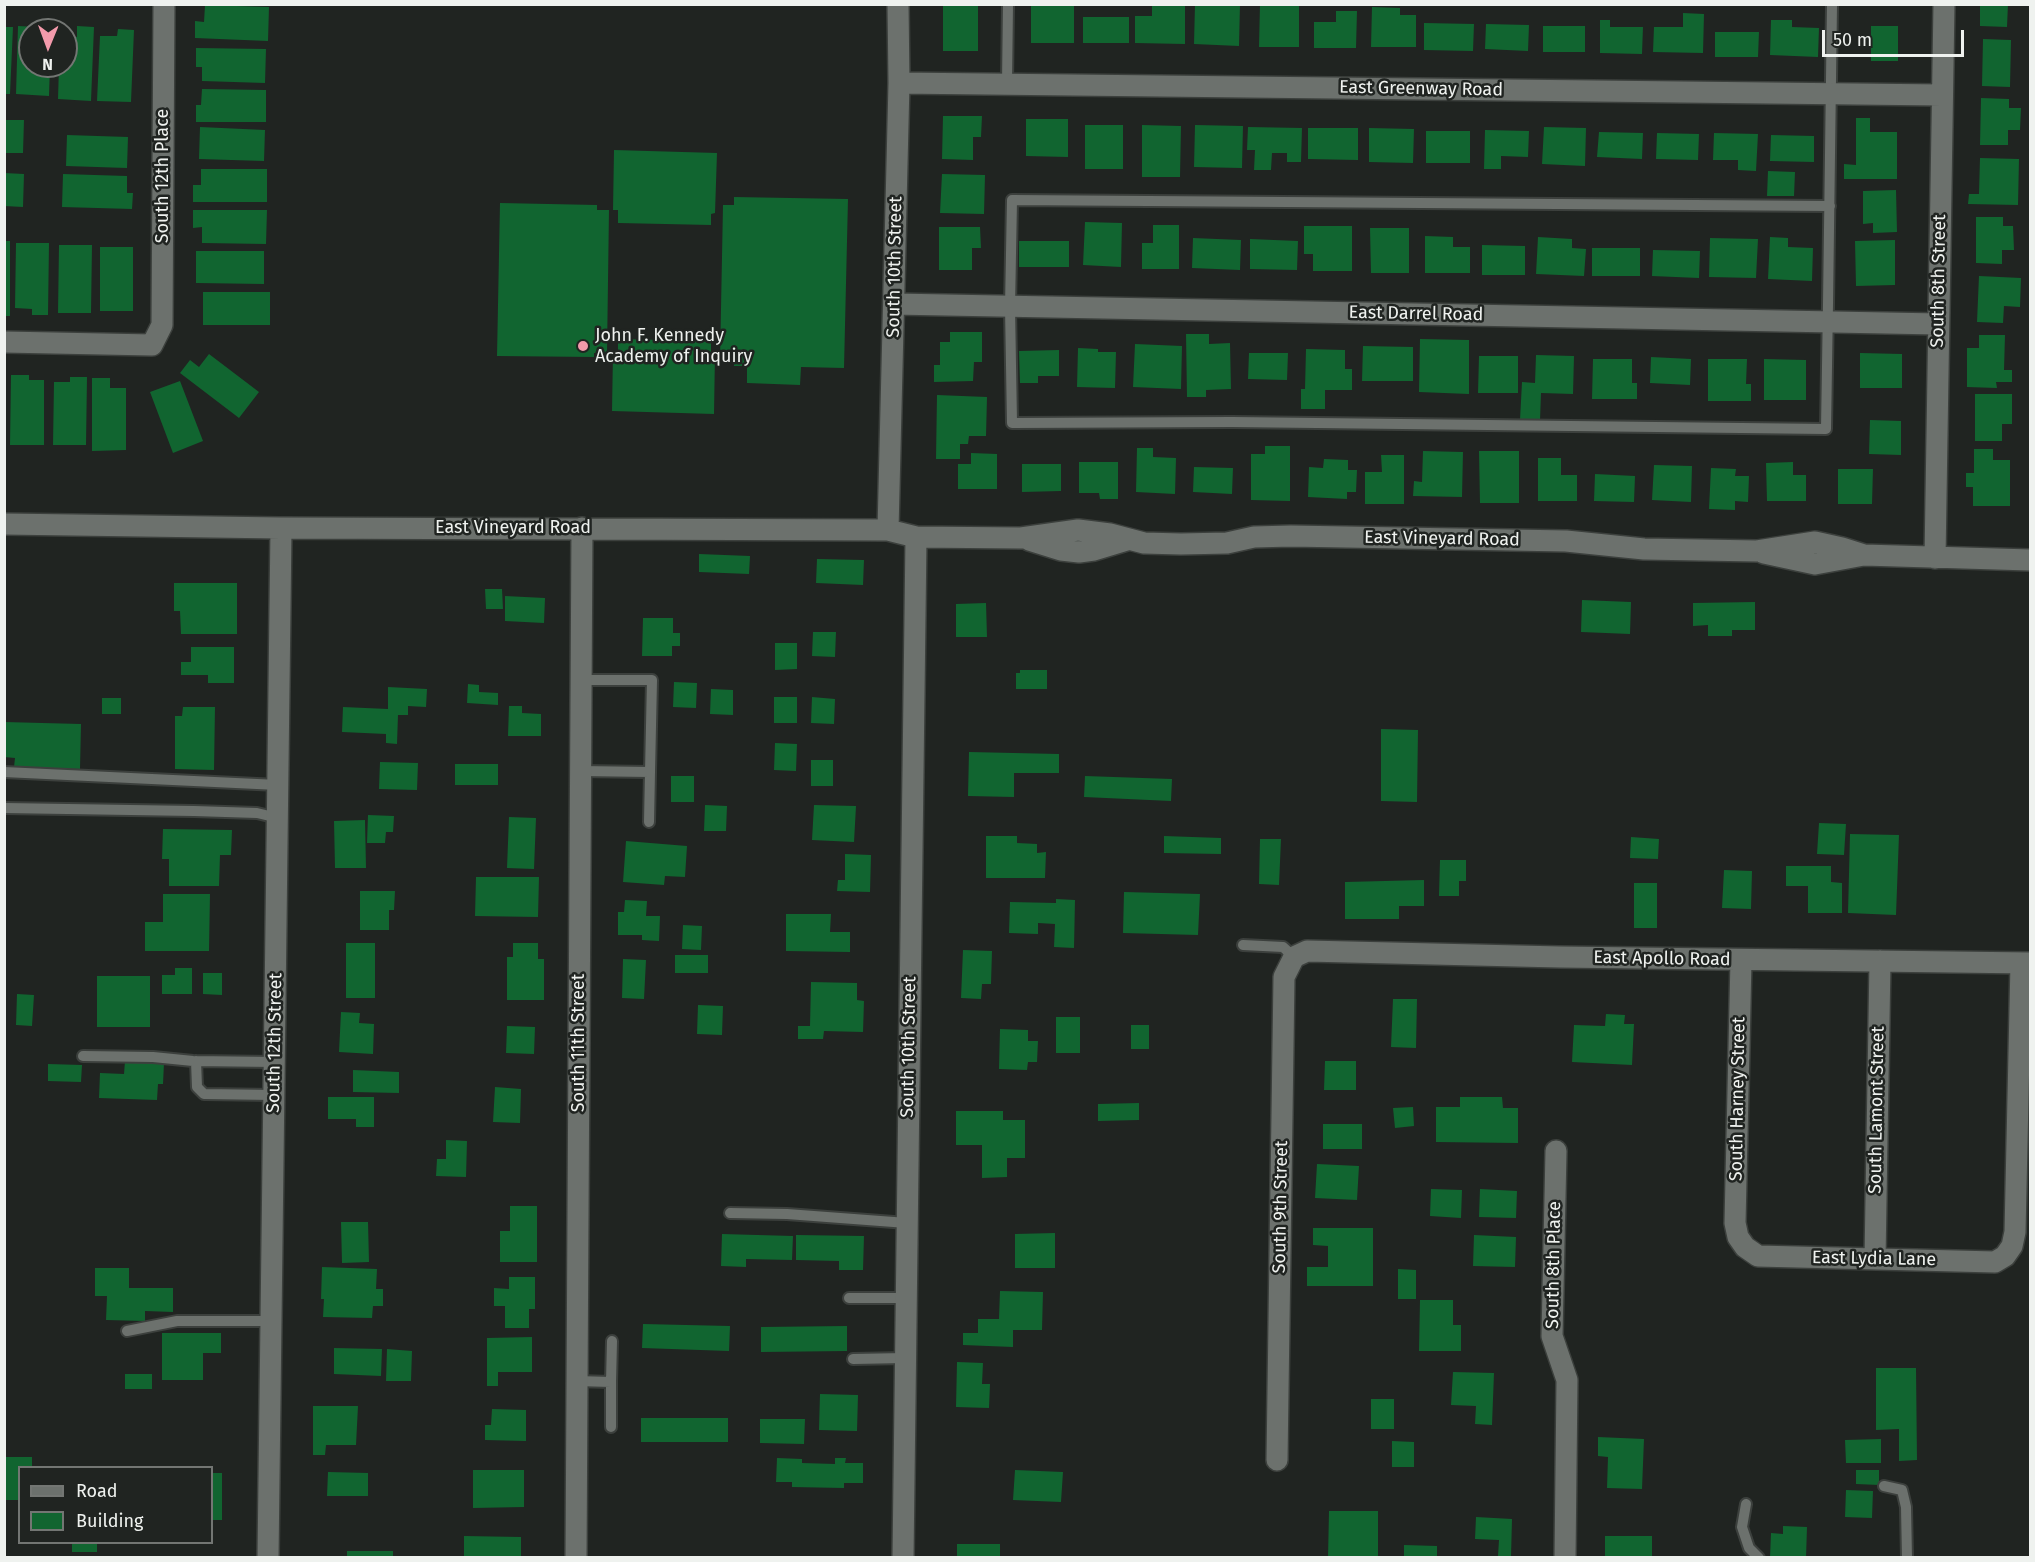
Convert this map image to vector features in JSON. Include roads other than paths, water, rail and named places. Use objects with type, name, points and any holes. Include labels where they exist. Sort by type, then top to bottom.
[{"type":"street","name":"South 12th Place","points":[[4,342],[152,345],[162,326],[164,4]]},
{"type":"street","name":"South 10th Street","points":[[888,530],[899,83],[898,4]]},
{"type":"street","name":"South 8th Street","points":[[1935,558],[1944,4]]},
{"type":"street","name":"East Greenway Road","points":[[899,83],[1942,95]]},
{"type":"street","name":"East Darrel Road","points":[[894,304],[1938,324]]},
{"type":"street","name":"East Vineyard Road","points":[[4,524],[281,528],[888,530],[916,537],[1021,538],[1078,530],[1110,534],[1144,543],[1227,543],[1254,537],[1291,536],[1566,541],[1644,549],[1757,551],[1815,542],[1864,555],[2031,560]]},
{"type":"street","name":"South 12th Street","points":[[268,1557],[281,528]]},
{"type":"street","name":"South 11th Street","points":[[576,1557],[582,528]]},
{"type":"street","name":"South 10th Street","points":[[903,1557],[916,537]]},
{"type":"street","name":"East Apollo Road","points":[[1294,957],[1307,951],[2026,963]]},
{"type":"street","name":"South 9th Street","points":[[1277,1460],[1284,976],[1294,957]]},
{"type":"street","name":"South Harney Street","points":[[1738,1237],[1735,1223],[1741,960]]},
{"type":"street","name":"South Lamont Street","points":[[1875,1259],[1880,961]]},
{"type":"street","name":"East Lydia Lane","points":[[1738,1237],[1745,1247],[1758,1256],[1995,1262],[2005,1256],[2012,1246],[2015,1232],[2026,963]]},
{"type":"street","name":"South 8th Place","points":[[1556,1150],[1552,1336],[1567,1380],[1565,1557]]},
{"type":"lane","points":[[1007,84],[1008,4]]},
{"type":"lane","points":[[1830,206],[1012,200],[1010,307],[1012,423],[1232,422],[1827,429],[1830,206],[1832,4]]},
{"type":"lane","points":[[581,681],[652,680],[649,822]]},
{"type":"lane","points":[[580,771],[650,772]]},
{"type":"lane","points":[[4,772],[278,785]]},
{"type":"lane","points":[[4,808],[204,811],[257,813],[278,818]]},
{"type":"lane","points":[[1243,945],[1283,947],[1294,957]]},
{"type":"lane","points":[[83,1056],[275,1062]]},
{"type":"lane","points":[[196,1061],[197,1087],[204,1094],[274,1095]]},
{"type":"lane","points":[[730,1213],[799,1215],[907,1223]]},
{"type":"lane","points":[[849,1298],[906,1298]]},
{"type":"lane","points":[[127,1331],[177,1321],[272,1321]]},
{"type":"lane","points":[[611,1427],[612,1341]]},
{"type":"lane","points":[[853,1359],[905,1359]]},
{"type":"lane","points":[[577,1381],[611,1382]]},
{"type":"lane","points":[[1884,1486],[1902,1490],[1906,1507],[1907,1557]]},
{"type":"lane","points":[[1746,1503],[1742,1527],[1749,1548],[1759,1557]]},
{"type":"place","name":"John F. Kennedy Academy of Inquiry","points":[[583,346]]}]
